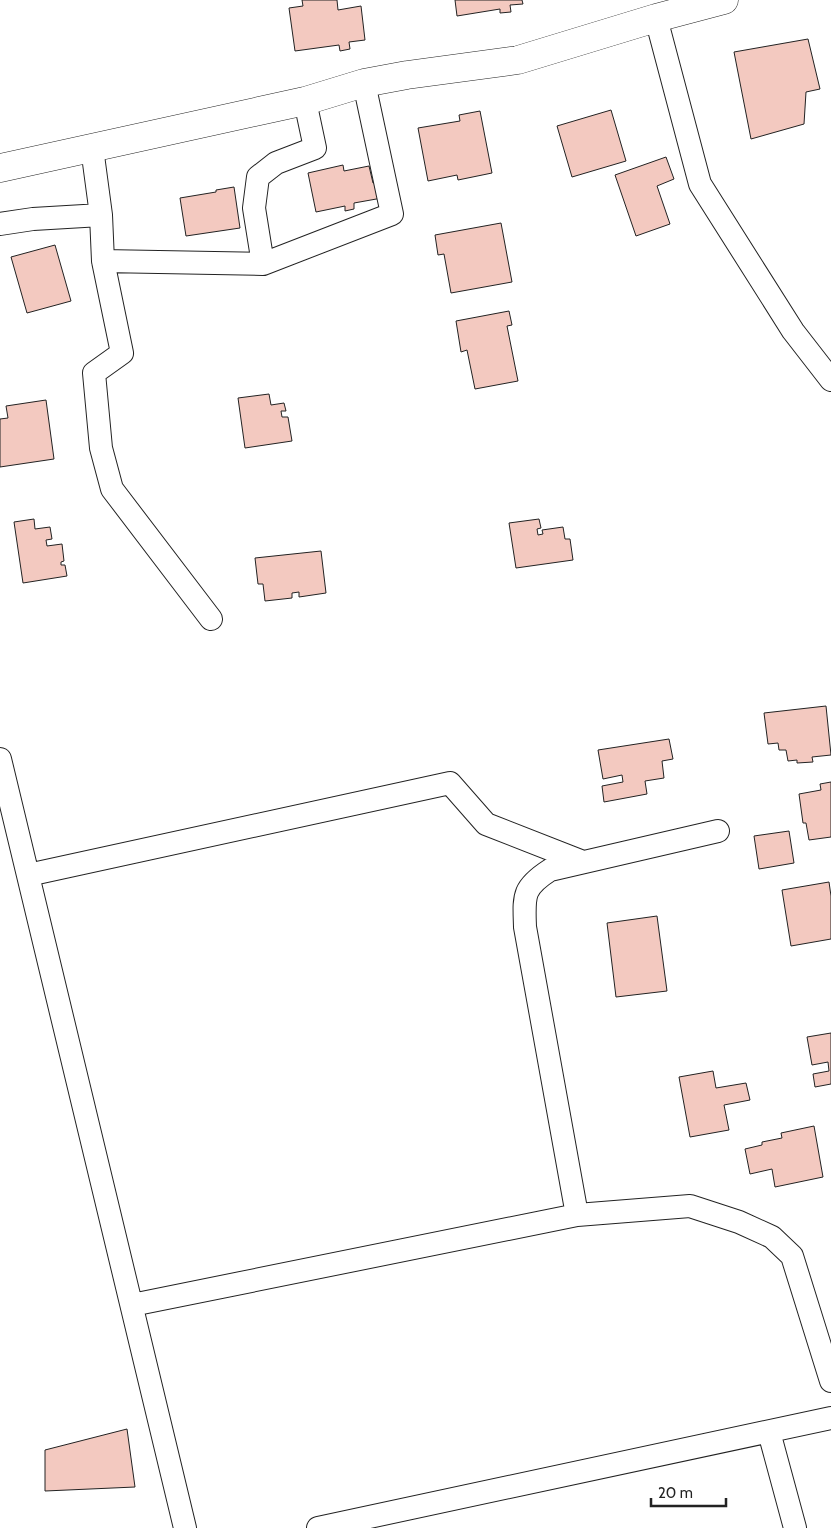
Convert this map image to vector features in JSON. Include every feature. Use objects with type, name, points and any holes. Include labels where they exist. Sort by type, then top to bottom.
[{"type":"street","points":[[0,168],[305,101],[364,83],[407,75],[518,60],[656,18],[724,0]]},
{"type":"street","points":[[656,18],[700,184],[793,331],[831,380]]},
{"type":"street","points":[[103,262],[263,264],[392,214],[364,83]]},
{"type":"street","points":[[263,264],[254,208],[258,177],[276,163],[315,148],[305,101]]},
{"type":"street","points":[[92,148],[101,216],[103,262],[122,353],[94,373],[101,448],[112,489],[211,619]]},
{"type":"street","points":[[0,224],[33,219],[101,216]]},
{"type":"street","points":[[0,759],[185,1528]]},
{"type":"street","points":[[28,875],[450,783],[486,824],[583,862]]},
{"type":"street","points":[[576,1215],[525,927],[524,897],[535,880],[550,870],[718,831]]},
{"type":"street","points":[[132,1305],[576,1215],[690,1206],[739,1222],[772,1237],[792,1256],[831,1381]]},
{"type":"street","points":[[318,1528],[831,1418]]},
{"type":"street","points":[[769,1432],[795,1528]]},
{"type":"building","points":[[302,0],[337,0],[338,10],[361,6],[365,40],[349,42],[350,49],[340,51],[339,45],[295,51],[289,8],[303,6]]},
{"type":"building","points":[[455,0],[522,0],[523,4],[510,5],[511,12],[500,13],[500,9],[457,16]]},
{"type":"building","points":[[808,39],[820,89],[806,92],[804,124],[751,139],[734,52]]},
{"type":"building","points":[[611,110],[626,161],[572,177],[557,126]]},
{"type":"building","points":[[480,111],[492,173],[458,180],[457,175],[428,181],[418,128],[460,121],[459,115]]},
{"type":"building","points":[[666,157],[674,179],[657,186],[670,224],[636,236],[615,175]]},
{"type":"building","points":[[343,165],[344,171],[369,166],[373,183],[379,182],[382,198],[354,203],[354,209],[345,211],[345,206],[316,212],[308,173]]},
{"type":"building","points":[[234,187],[240,228],[186,236],[180,198]]},
{"type":"building","points":[[501,223],[512,282],[451,293],[444,254],[438,255],[435,235]]},
{"type":"building","points":[[55,245],[71,301],[27,313],[11,257]]},
{"type":"building","points":[[509,311],[512,325],[507,326],[518,381],[475,389],[467,350],[461,352],[456,321]]},
{"type":"building","points":[[269,394],[271,405],[284,403],[286,411],[281,411],[282,417],[288,417],[292,441],[245,448],[238,398]]},
{"type":"building","points":[[46,400],[54,459],[0,467],[0,419],[8,418],[6,406]]},
{"type":"building","points":[[34,519],[35,529],[50,527],[52,539],[46,540],[47,546],[62,544],[64,561],[61,562],[61,565],[65,565],[67,576],[23,583],[14,522]]},
{"type":"building","points":[[539,519],[541,528],[537,529],[538,535],[543,534],[542,530],[563,527],[565,539],[570,539],[573,560],[516,568],[509,523]]},
{"type":"building","points":[[321,551],[326,593],[299,597],[299,592],[292,593],[292,598],[265,601],[263,584],[258,584],[255,558]]},
{"type":"building","points":[[826,706],[831,755],[812,757],[813,762],[797,763],[797,760],[788,761],[786,750],[779,750],[778,743],[768,744],[764,713]]},
{"type":"building","points":[[669,739],[673,759],[662,761],[664,778],[645,781],[647,794],[604,802],[602,786],[623,782],[622,775],[603,779],[598,750]]},
{"type":"building","points":[[831,782],[831,837],[809,840],[806,823],[803,823],[799,794],[821,790],[820,784]]},
{"type":"building","points":[[789,831],[794,863],[759,869],[754,836]]},
{"type":"building","points":[[829,882],[831,896],[831,939],[791,946],[782,890]]},
{"type":"building","points":[[657,916],[667,991],[616,997],[607,923]]},
{"type":"building","points":[[831,1033],[831,1084],[815,1087],[813,1074],[829,1071],[828,1062],[812,1065],[807,1037]]},
{"type":"building","points":[[713,1071],[716,1088],[746,1083],[750,1100],[724,1105],[729,1130],[690,1137],[679,1077]]},
{"type":"building","points":[[814,1126],[823,1177],[775,1187],[772,1169],[750,1174],[745,1149],[762,1145],[762,1142],[782,1138],[781,1133]]},
{"type":"building","points":[[127,1429],[135,1487],[45,1491],[45,1450]]}]
